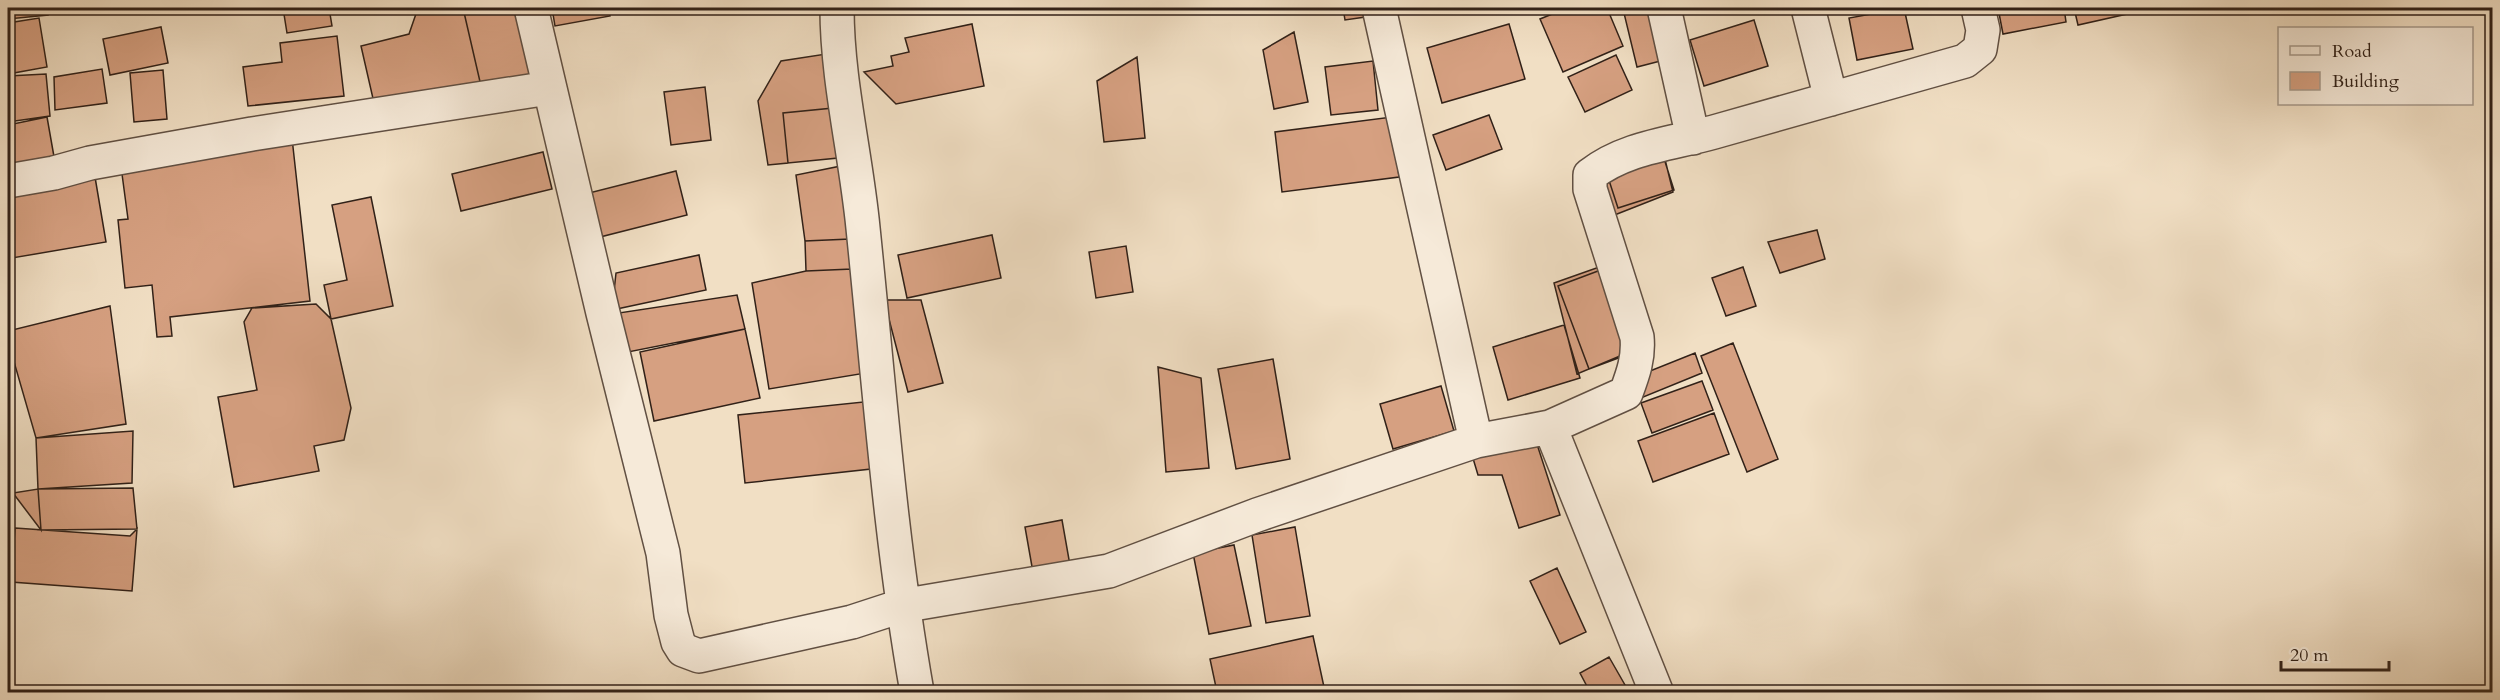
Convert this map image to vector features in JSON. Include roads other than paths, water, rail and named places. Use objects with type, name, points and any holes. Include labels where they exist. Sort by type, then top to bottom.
[{"type":"street","points":[[531,8],[663,553],[671,615],[678,642],[683,650],[699,656],[852,621],[901,606],[1109,571],[1257,515],[1476,441],[1550,427],[1626,393],[1635,368],[1638,350],[1637,337],[1590,189],[1590,175],[1601,166],[1640,148],[1693,138],[1965,61],[1980,49],[1983,30],[1977,8]]},
{"type":"street","points":[[837,8],[837,40],[863,224],[901,606],[916,693]]},
{"type":"street","points":[[1379,8],[1476,441]]},
{"type":"street","points":[[1664,8],[1693,138]]},
{"type":"street","points":[[1808,8],[1831,99]]},
{"type":"street","points":[[8,181],[54,173],[90,163],[241,136],[549,88]]},
{"type":"street","points":[[1550,427],[1656,691]]}]
